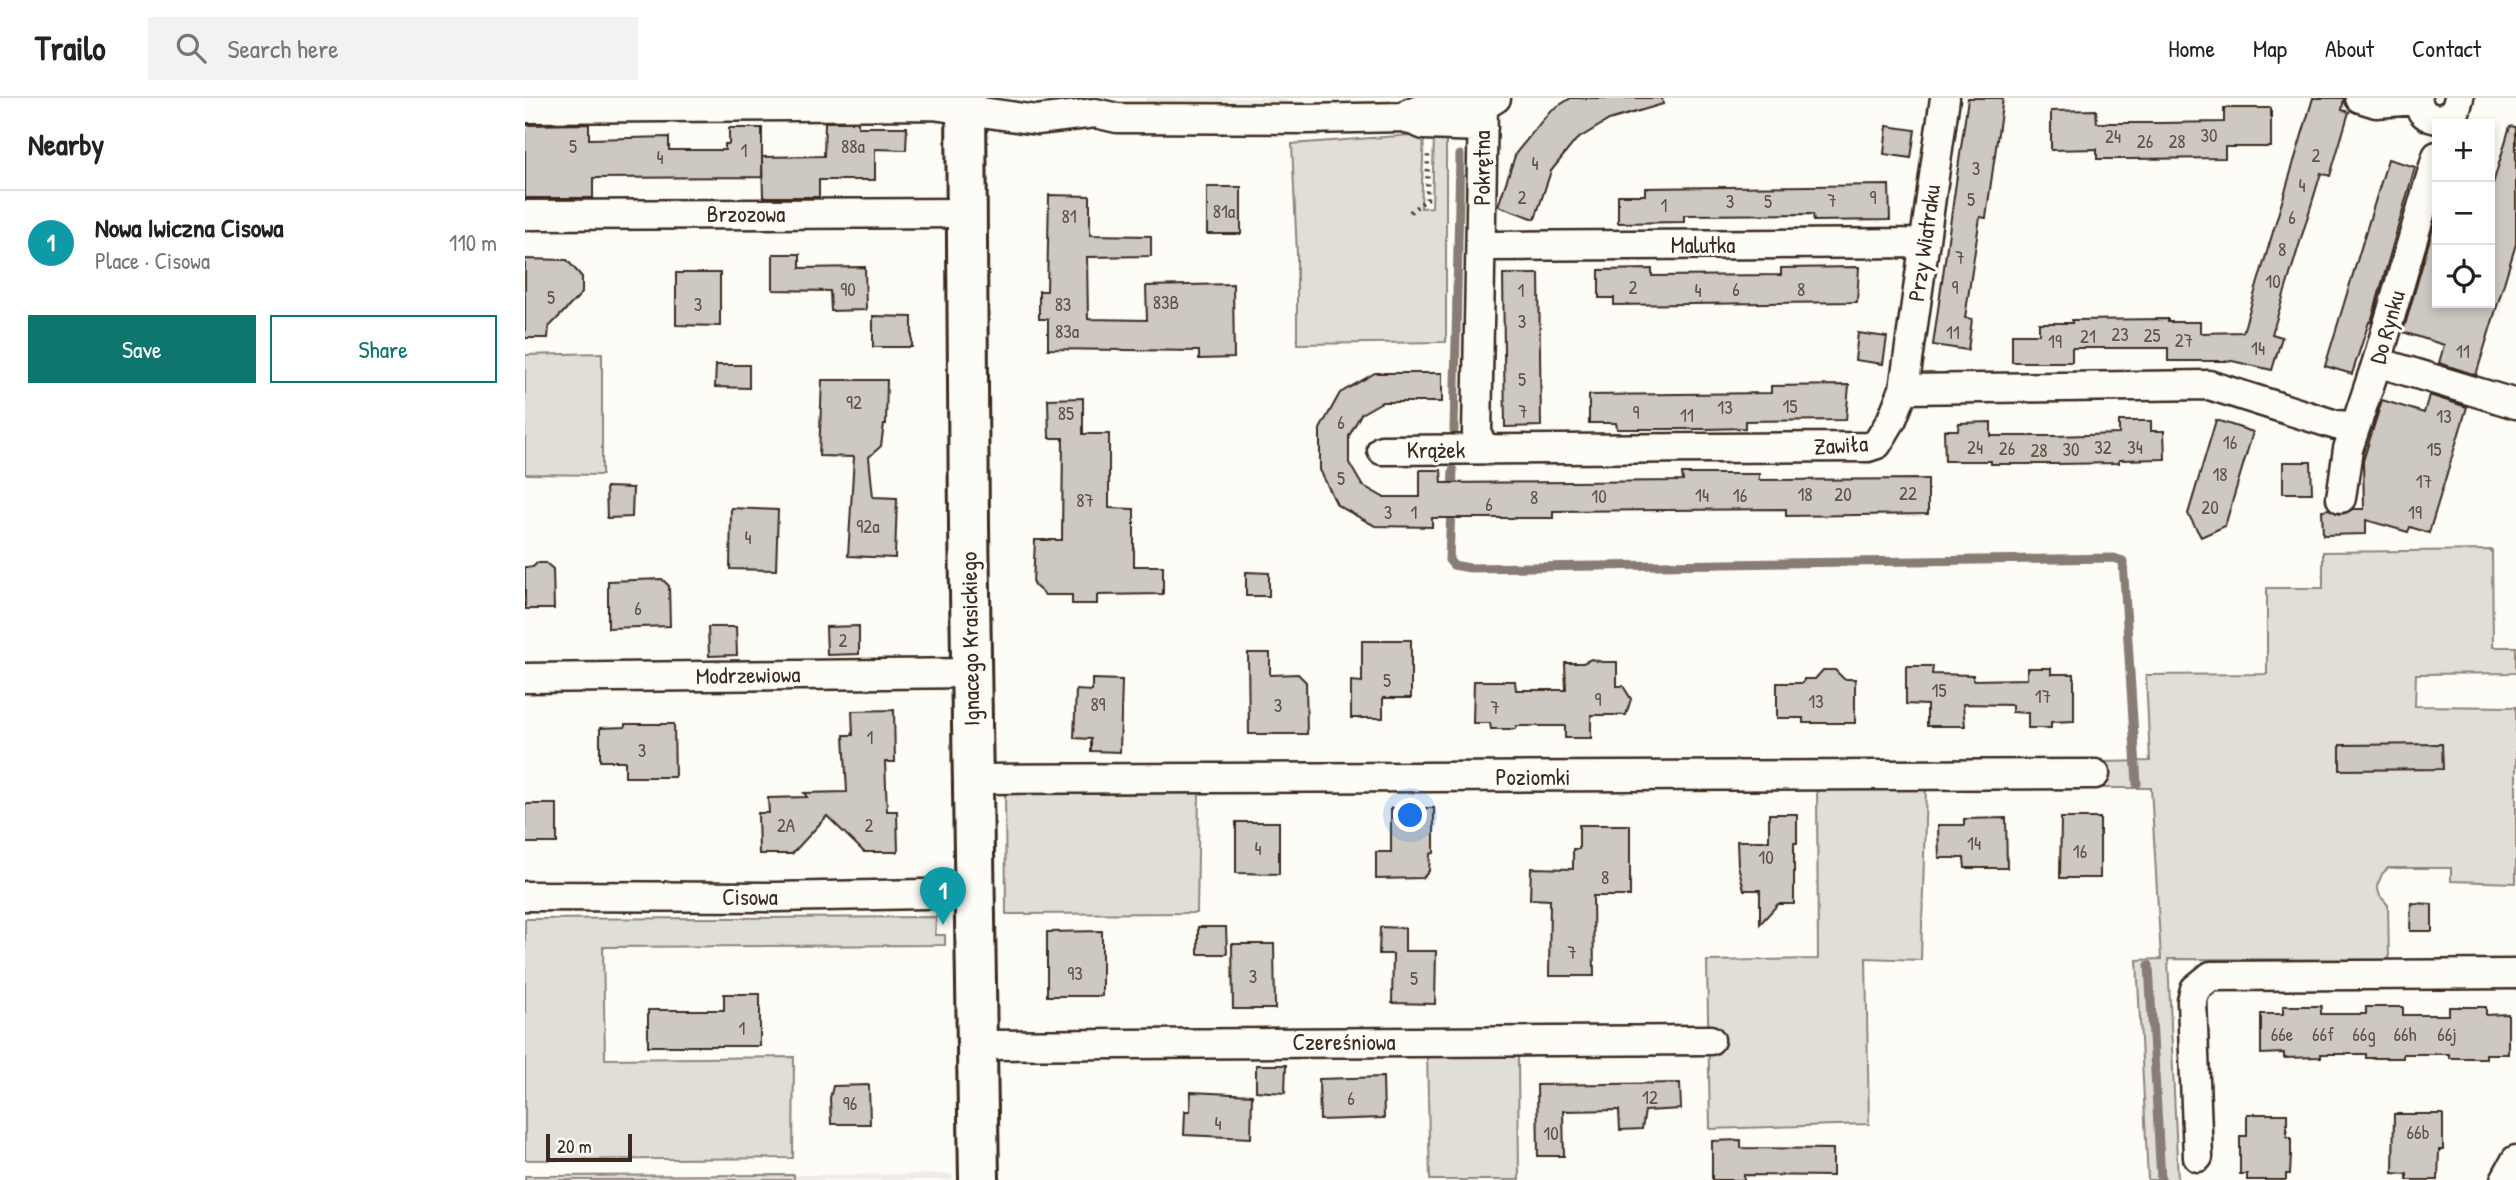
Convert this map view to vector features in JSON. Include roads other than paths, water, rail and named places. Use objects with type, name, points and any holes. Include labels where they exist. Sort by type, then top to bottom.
[{"type":"street","name":"Przy Wiatraku","points":[[1904,388],[1945,98]]},
{"type":"street","points":[[2360,98],[2376,103],[2417,99],[2419,108],[2433,119],[2451,113]]},
{"type":"street","points":[[525,108],[966,104],[1037,120],[1095,113],[1117,118],[1404,117],[1424,125],[1487,110]]},
{"type":"street","name":"Ignacego Krasickiego","points":[[966,104],[972,779],[979,1180]]},
{"type":"street","name":"Pokrętna","points":[[1482,246],[1487,110]]},
{"type":"street","name":"Do Rynku","points":[[2340,498],[2349,449],[2432,173]]},
{"type":"street","name":"Brzozowa","points":[[525,215],[967,214]]},
{"type":"street","name":"Malutka","points":[[1482,246],[1923,243]]},
{"type":"street","points":[[1482,246],[1477,434],[1481,443],[1490,450]]},
{"type":"street","points":[[2377,362],[2516,404]]},
{"type":"street","points":[[1904,388],[2210,385],[2336,425],[2350,426],[2358,420]]},
{"type":"street","name":"Zawiła","points":[[1490,450],[1868,447],[1877,444],[1882,438],[1904,388]]},
{"type":"street","name":"Krążek","points":[[1382,450],[1490,450]]},
{"type":"street","name":"Modrzewiowa","points":[[525,678],[971,673]]},
{"type":"street","name":"Poziomki","points":[[972,779],[2095,774]]},
{"type":"street","name":"Cisowa","points":[[525,896],[775,897],[974,894]]},
{"type":"street","points":[[2198,1157],[2191,1010],[2195,989],[2211,976],[2516,974]]},
{"type":"street","name":"Czereśniowa","points":[[977,1045],[1710,1040]]},
{"type":"street","points":[[2505,1180],[2516,1160]]},
{"type":"waterway","points":[[1454,431],[1460,155]]},
{"type":"waterway","points":[[1452,493],[1453,470]]},
{"type":"waterway","points":[[1451,507],[1449,560],[1453,565],[1470,568],[2114,558],[2123,561],[2137,784]]},
{"type":"waterway","points":[[2149,965],[2161,1180]]},
{"type":"place","name":"Nowa Iwiczna Cisowa","points":[[943,925]]}]
